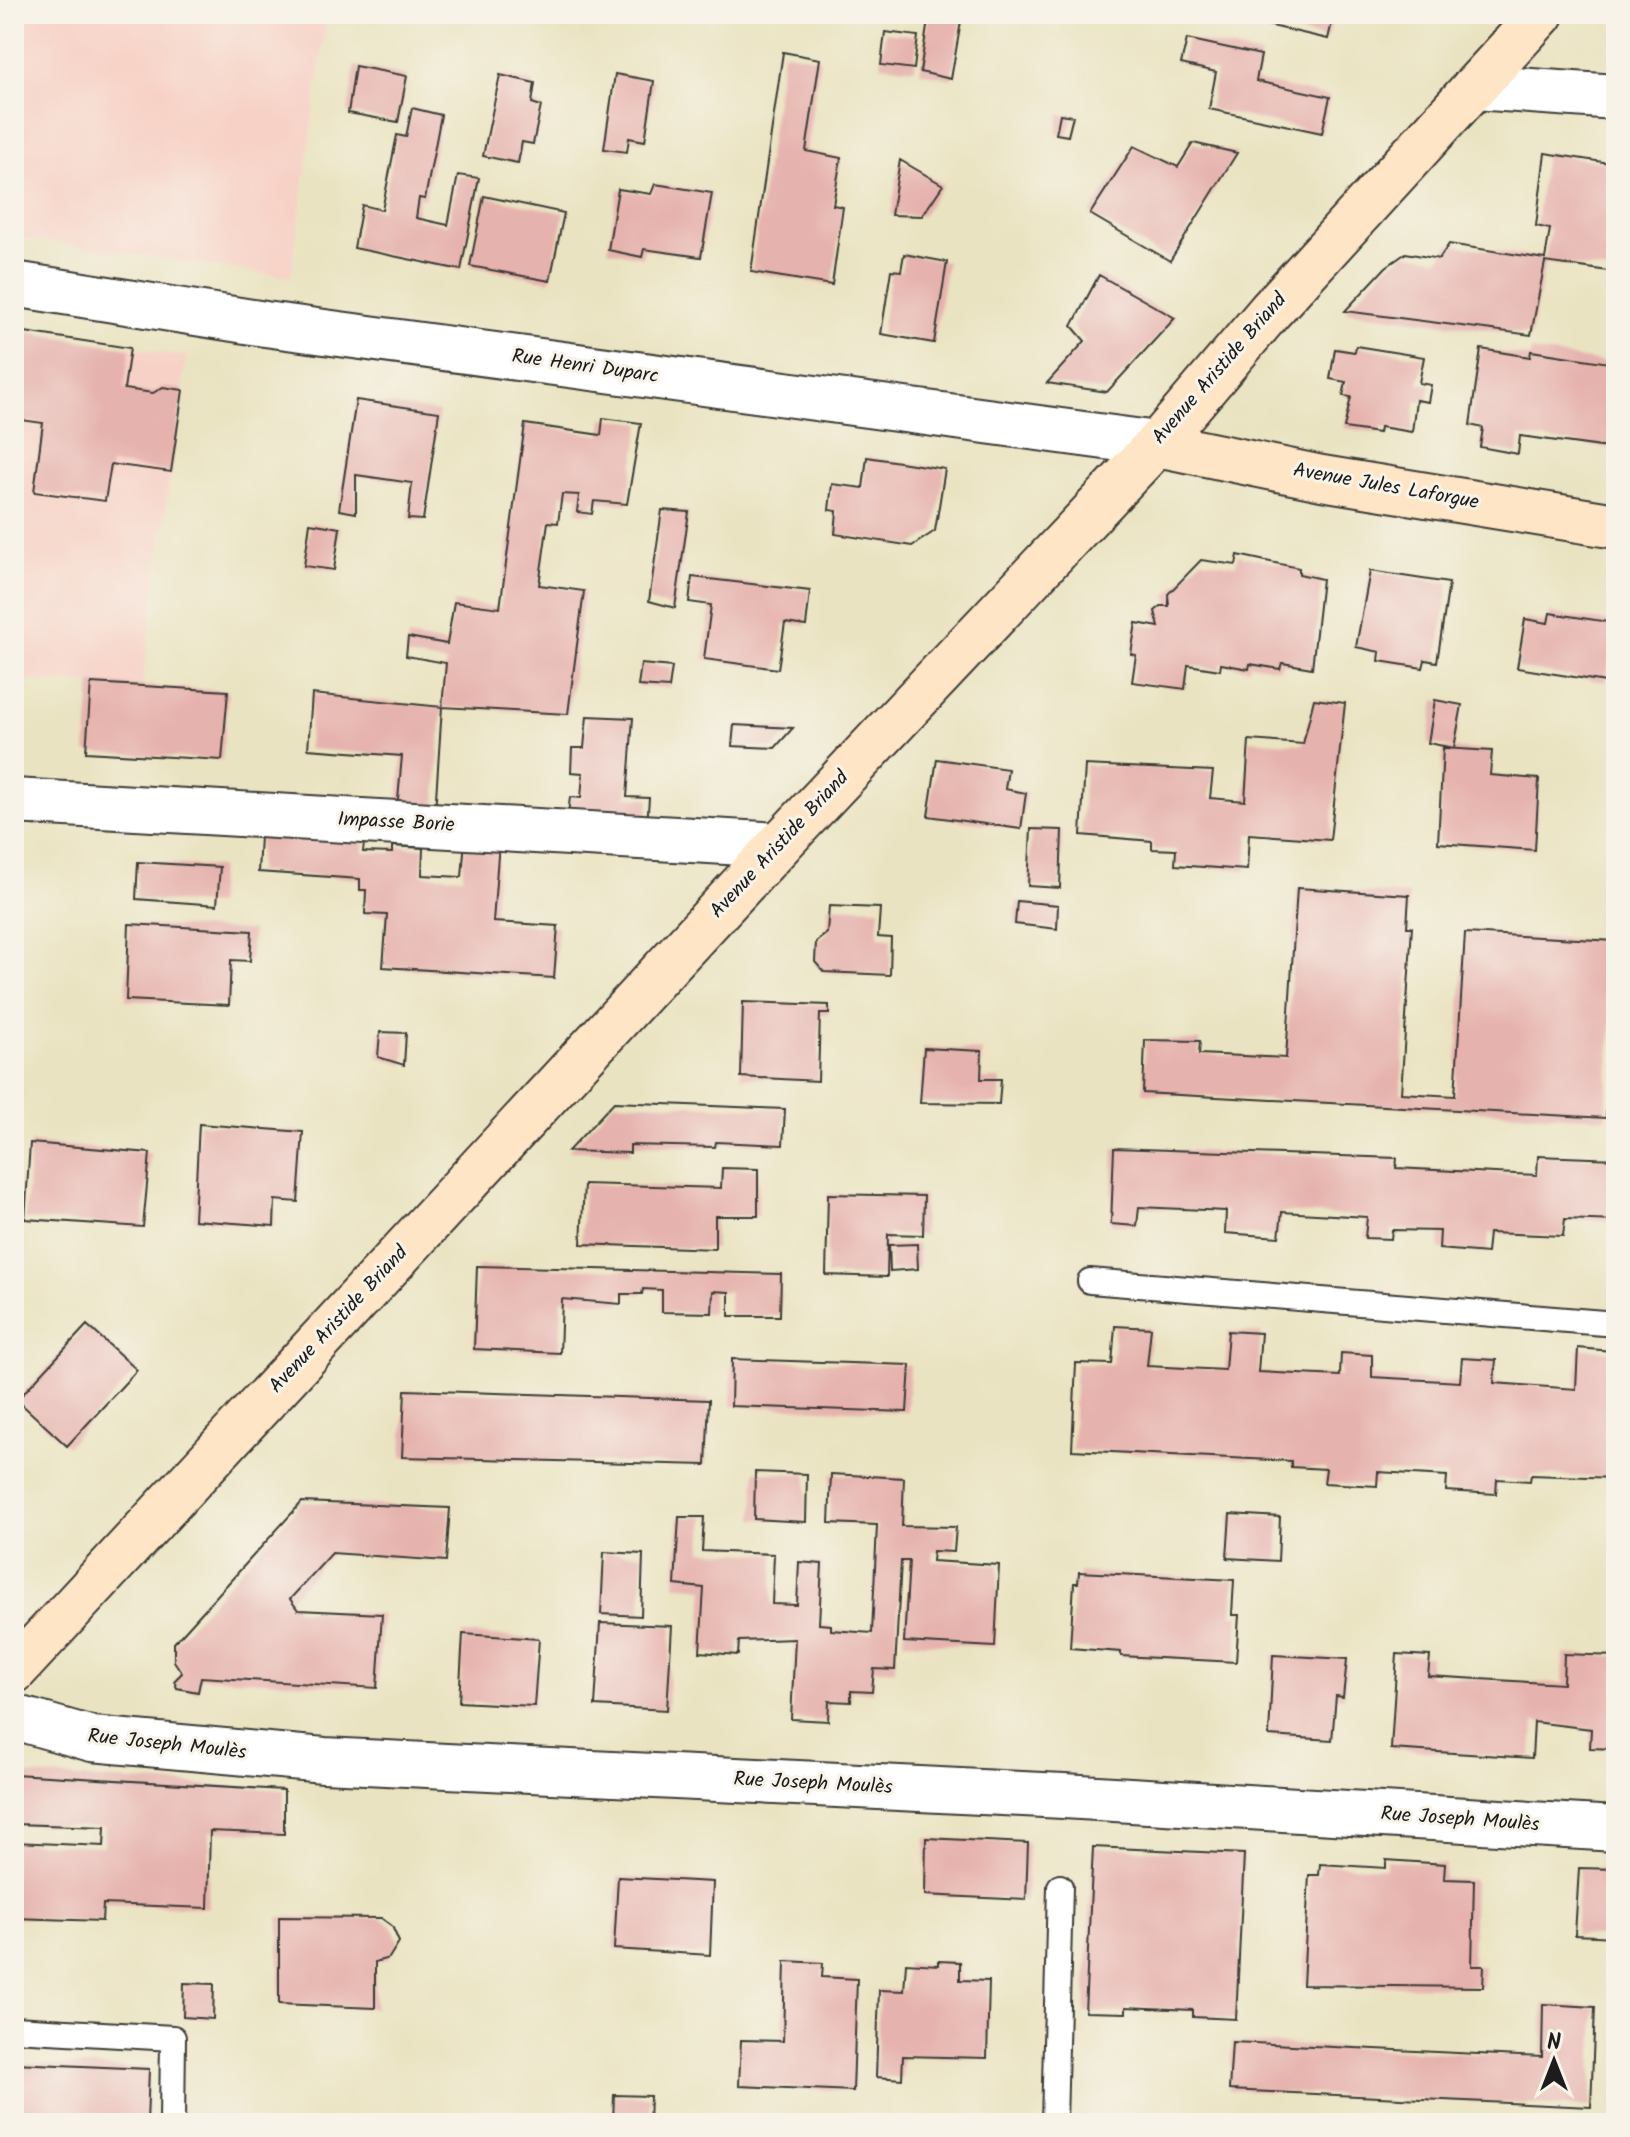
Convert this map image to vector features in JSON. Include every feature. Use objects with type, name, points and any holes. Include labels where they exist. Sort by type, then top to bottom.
[{"type":"main road","name":"Avenue Aristide Briand","points":[[14,1671],[779,845],[1157,444],[1270,311],[1541,14]]},
{"type":"main road","name":"Avenue Jules Laforgue","points":[[1157,444],[1322,478],[1616,526]]},
{"type":"street","points":[[1474,87],[1616,97]]},
{"type":"street","name":"Rue Henri Duparc","points":[[14,284],[265,324],[1157,444]]},
{"type":"street","name":"Impasse Borie","points":[[14,801],[779,845]]},
{"type":"street","name":"Rue Joseph Moulès","points":[[14,1717],[92,1739],[324,1760],[1064,1796],[1616,1829]]},
{"type":"lane","points":[[1090,1281],[1616,1324]]},
{"type":"lane","points":[[1054,2123],[1060,1887]]},
{"type":"lane","points":[[14,2029],[173,2038],[172,2123]]},
{"type":"shaded area","points":[[14,14],[327,14],[291,277],[14,237]]},
{"type":"shaded area","points":[[14,331],[186,356],[142,686],[14,679]]},
{"type":"building","points":[[929,14],[962,16],[951,79],[920,72]]},
{"type":"building","points":[[1242,14],[1334,14],[1328,39],[1241,19]]},
{"type":"building","points":[[885,32],[918,36],[914,69],[881,65]]},
{"type":"building","points":[[1187,39],[1261,55],[1256,81],[1330,97],[1322,133],[1209,109],[1216,72],[1181,64]]},
{"type":"building","points":[[783,52],[820,59],[806,151],[841,158],[833,205],[843,207],[832,285],[751,272]]},
{"type":"building","points":[[355,66],[407,76],[398,122],[348,113]]},
{"type":"building","points":[[615,74],[654,81],[645,141],[629,138],[627,152],[604,149]]},
{"type":"building","points":[[500,75],[535,83],[532,103],[541,106],[533,144],[522,142],[518,163],[483,156]]},
{"type":"building","points":[[412,108],[441,115],[425,199],[419,198],[416,218],[448,225],[458,175],[479,178],[461,270],[354,248],[362,205],[382,210],[397,135],[406,137]]},
{"type":"building","points":[[1060,114],[1073,116],[1068,136],[1056,134]]},
{"type":"building","points":[[1193,143],[1237,153],[1170,261],[1090,214],[1134,146],[1178,167]]},
{"type":"building","points":[[1545,153],[1616,164],[1616,272],[1545,262],[1531,335],[1345,311],[1386,267],[1406,253],[1439,259],[1449,244],[1545,259],[1550,229],[1536,226]]},
{"type":"building","points":[[900,160],[943,185],[922,216],[891,215]]},
{"type":"building","points":[[655,184],[712,193],[701,257],[644,249],[642,257],[608,250],[618,189],[651,194]]},
{"type":"building","points":[[484,196],[564,213],[550,281],[470,266]]},
{"type":"building","points":[[904,254],[947,262],[934,343],[881,334],[891,270],[901,271]]},
{"type":"building","points":[[1099,275],[1175,318],[1107,392],[1047,383],[1085,341],[1072,326]]},
{"type":"building","points":[[25,332],[130,348],[124,389],[153,393],[163,387],[183,390],[171,472],[111,464],[105,501],[34,492],[43,423],[14,419],[14,369],[19,370]]},
{"type":"building","points":[[1356,346],[1424,357],[1419,383],[1431,385],[1428,402],[1416,400],[1412,432],[1380,427],[1379,433],[1344,428],[1351,397],[1343,396],[1346,382],[1330,379],[1335,349],[1355,352]]},
{"type":"building","points":[[1481,349],[1530,357],[1531,351],[1616,364],[1616,449],[1520,436],[1518,454],[1480,447],[1483,428],[1470,425]]},
{"type":"building","points":[[356,400],[439,412],[423,520],[408,519],[412,483],[356,475],[356,513],[339,510]]},
{"type":"building","points":[[603,418],[641,423],[627,504],[594,501],[592,514],[577,512],[579,495],[562,494],[558,523],[548,522],[539,585],[584,591],[568,714],[442,707],[446,663],[406,656],[408,637],[447,644],[454,602],[500,608],[525,424],[601,435]]},
{"type":"building","points":[[867,457],[945,469],[935,531],[912,546],[835,534],[837,511],[829,510],[832,484],[863,488]]},
{"type":"building","points":[[662,510],[689,512],[675,608],[649,601]]},
{"type":"building","points":[[310,523],[340,528],[334,570],[304,566]]},
{"type":"building","points":[[1238,555],[1299,568],[1299,574],[1322,579],[1312,668],[1282,663],[1280,669],[1250,664],[1249,669],[1221,664],[1220,670],[1188,665],[1185,689],[1132,682],[1136,655],[1131,654],[1136,623],[1159,627],[1155,611],[1161,606],[1169,606],[1168,594],[1201,560],[1236,565]]},
{"type":"building","points":[[1370,571],[1449,583],[1437,662],[1425,660],[1423,668],[1379,661],[1380,652],[1356,647]]},
{"type":"building","points":[[692,577],[810,591],[806,626],[785,623],[778,669],[704,659],[711,605],[689,602]]},
{"type":"building","points":[[1550,613],[1615,623],[1606,682],[1517,668],[1525,619],[1548,623]]},
{"type":"building","points":[[641,664],[672,667],[669,688],[638,686]]},
{"type":"building","points":[[91,683],[228,691],[222,760],[86,752]]},
{"type":"building","points":[[312,694],[442,707],[435,813],[397,810],[402,756],[308,749]]},
{"type":"building","points":[[1314,699],[1345,703],[1330,840],[1249,834],[1247,870],[1175,865],[1176,850],[1152,849],[1152,841],[1081,835],[1085,765],[1213,771],[1210,798],[1245,801],[1249,740],[1303,744]]},
{"type":"building","points":[[1435,700],[1462,705],[1454,748],[1428,743]]},
{"type":"building","points":[[587,716],[633,718],[627,797],[649,798],[647,825],[568,815],[570,797],[581,798],[583,773],[571,772],[572,748],[584,748]]},
{"type":"building","points":[[734,725],[793,728],[775,748],[732,746]]},
{"type":"building","points":[[1443,748],[1492,751],[1490,775],[1539,779],[1535,850],[1438,843]]},
{"type":"building","points":[[937,759],[1008,769],[1005,789],[1026,793],[1021,829],[928,816]]},
{"type":"building","points":[[1031,829],[1062,830],[1060,888],[1028,886]]},
{"type":"building","points":[[260,836],[364,843],[363,852],[392,853],[392,846],[423,848],[422,875],[462,877],[465,839],[499,842],[493,922],[558,926],[554,978],[383,967],[387,915],[365,914],[366,890],[360,890],[360,879],[258,872]]},
{"type":"building","points":[[138,862],[220,867],[217,905],[136,899]]},
{"type":"building","points":[[1297,888],[1409,895],[1407,927],[1412,927],[1401,1093],[1455,1096],[1465,933],[1616,941],[1606,1118],[1143,1093],[1145,1040],[1200,1041],[1199,1054],[1286,1058]]},
{"type":"building","points":[[1017,901],[1058,905],[1057,929],[1015,924]]},
{"type":"building","points":[[829,906],[880,908],[878,937],[891,938],[890,975],[824,972],[815,962],[816,942],[827,933]]},
{"type":"building","points":[[129,924],[252,931],[250,961],[231,960],[229,1005],[126,1000]]},
{"type":"building","points":[[743,1002],[829,1005],[829,1014],[820,1014],[818,1081],[741,1077]]},
{"type":"building","points":[[380,1032],[406,1033],[404,1065],[378,1057]]},
{"type":"building","points":[[924,1048],[982,1051],[981,1079],[1001,1079],[999,1104],[920,1103]]},
{"type":"building","points":[[614,1102],[785,1109],[783,1145],[716,1142],[715,1147],[630,1145],[630,1153],[568,1151]]},
{"type":"building","points":[[199,1124],[303,1132],[298,1202],[275,1200],[274,1226],[194,1220]]},
{"type":"building","points":[[30,1143],[150,1153],[143,1227],[25,1219]]},
{"type":"building","points":[[1114,1148],[1397,1158],[1396,1168],[1537,1175],[1538,1156],[1616,1159],[1616,1221],[1565,1219],[1563,1236],[1489,1233],[1487,1253],[1439,1249],[1440,1231],[1392,1230],[1391,1239],[1365,1238],[1367,1217],[1282,1212],[1279,1237],[1225,1233],[1226,1211],[1139,1207],[1137,1226],[1111,1224]]},
{"type":"building","points":[[722,1168],[758,1169],[758,1216],[715,1216],[715,1249],[581,1244],[584,1184],[721,1188]]},
{"type":"building","points":[[828,1194],[924,1196],[923,1235],[888,1234],[887,1277],[826,1275]]},
{"type":"building","points":[[917,1244],[918,1269],[890,1271],[889,1245]]},
{"type":"building","points":[[477,1266],[781,1274],[780,1316],[729,1316],[729,1292],[713,1291],[712,1313],[662,1312],[662,1290],[643,1289],[642,1294],[621,1294],[621,1304],[562,1299],[560,1353],[474,1349]]},
{"type":"building","points":[[87,1325],[137,1370],[67,1446],[17,1400]]},
{"type":"building","points":[[1115,1326],[1151,1328],[1147,1366],[1225,1370],[1228,1331],[1261,1333],[1258,1372],[1340,1376],[1341,1353],[1372,1355],[1372,1377],[1460,1382],[1462,1358],[1496,1360],[1494,1383],[1576,1389],[1578,1348],[1612,1351],[1610,1391],[1616,1391],[1616,1478],[1531,1475],[1530,1481],[1497,1479],[1496,1494],[1446,1491],[1447,1476],[1378,1472],[1377,1486],[1324,1483],[1326,1469],[1291,1467],[1291,1461],[1072,1450],[1076,1363],[1112,1364]]},
{"type":"building","points":[[732,1359],[910,1365],[907,1412],[731,1406]]},
{"type":"building","points":[[405,1390],[709,1400],[706,1465],[402,1457]]},
{"type":"building","points":[[755,1472],[807,1474],[806,1522],[754,1519]]},
{"type":"building","points":[[831,1474],[904,1478],[902,1526],[956,1527],[954,1552],[933,1551],[932,1561],[999,1565],[995,1647],[904,1642],[909,1561],[901,1561],[895,1670],[874,1669],[872,1692],[851,1691],[851,1702],[829,1701],[828,1721],[791,1719],[795,1639],[739,1641],[738,1655],[700,1652],[704,1588],[675,1585],[679,1517],[704,1517],[702,1551],[774,1554],[772,1604],[797,1605],[799,1562],[822,1564],[819,1624],[831,1625],[831,1630],[872,1633],[877,1525],[829,1523]]},
{"type":"building","points":[[302,1502],[450,1508],[446,1561],[332,1553],[290,1599],[298,1610],[382,1614],[377,1688],[201,1677],[198,1692],[177,1688],[174,1681],[182,1673],[174,1661],[174,1643]]},
{"type":"building","points":[[1230,1514],[1280,1517],[1278,1561],[1227,1558]]},
{"type":"building","points":[[604,1552],[643,1554],[641,1616],[601,1614]]},
{"type":"building","points":[[1079,1572],[1234,1580],[1232,1615],[1239,1615],[1236,1662],[1121,1656],[1121,1652],[1070,1648],[1074,1583],[1078,1583]]},
{"type":"building","points":[[600,1623],[672,1626],[667,1710],[595,1706]]},
{"type":"building","points":[[463,1634],[539,1639],[534,1706],[459,1702]]},
{"type":"building","points":[[1397,1654],[1430,1656],[1428,1676],[1563,1684],[1564,1654],[1616,1656],[1616,1749],[1590,1748],[1591,1729],[1534,1722],[1532,1758],[1391,1749]]},
{"type":"building","points":[[1273,1655],[1347,1659],[1343,1697],[1336,1696],[1332,1740],[1269,1736]]},
{"type":"building","points":[[14,1774],[284,1790],[284,1834],[210,1831],[208,1908],[103,1904],[102,1921],[14,1918],[14,1842],[104,1846],[105,1827],[14,1824]]},
{"type":"building","points":[[926,1838],[1028,1843],[1026,1900],[925,1895]]},
{"type":"building","points":[[1093,1847],[1244,1854],[1236,2019],[1193,2017],[1193,2010],[1126,2007],[1126,2013],[1085,2012]]},
{"type":"building","points":[[1386,1860],[1445,1864],[1444,1879],[1474,1880],[1472,1966],[1484,1966],[1483,1987],[1303,1985],[1309,1875],[1319,1875],[1320,1864],[1386,1868]]},
{"type":"building","points":[[1579,1868],[1616,1869],[1616,1937],[1575,1935]]},
{"type":"building","points":[[618,1877],[713,1882],[710,1955],[614,1949]]},
{"type":"building","points":[[279,1917],[381,1918],[392,1926],[399,1942],[389,1958],[375,1962],[375,2008],[279,2004]]},
{"type":"building","points":[[785,1961],[823,1963],[822,1977],[857,1979],[853,2091],[739,2086],[741,2040],[783,2041]]},
{"type":"building","points":[[938,1961],[960,1962],[960,1980],[989,1981],[987,2058],[903,2056],[902,2079],[876,2077],[879,1990],[904,1991],[906,1963],[938,1965]]},
{"type":"building","points":[[184,1983],[214,1984],[213,2019],[183,2017]]},
{"type":"building","points":[[1543,2004],[1595,2007],[1591,2107],[1229,2090],[1232,2042],[1542,2057]]},
{"type":"building","points":[[14,2063],[149,2069],[147,2123],[14,2123]]},
{"type":"building","points":[[614,2095],[650,2096],[649,2123],[613,2123]]}]
